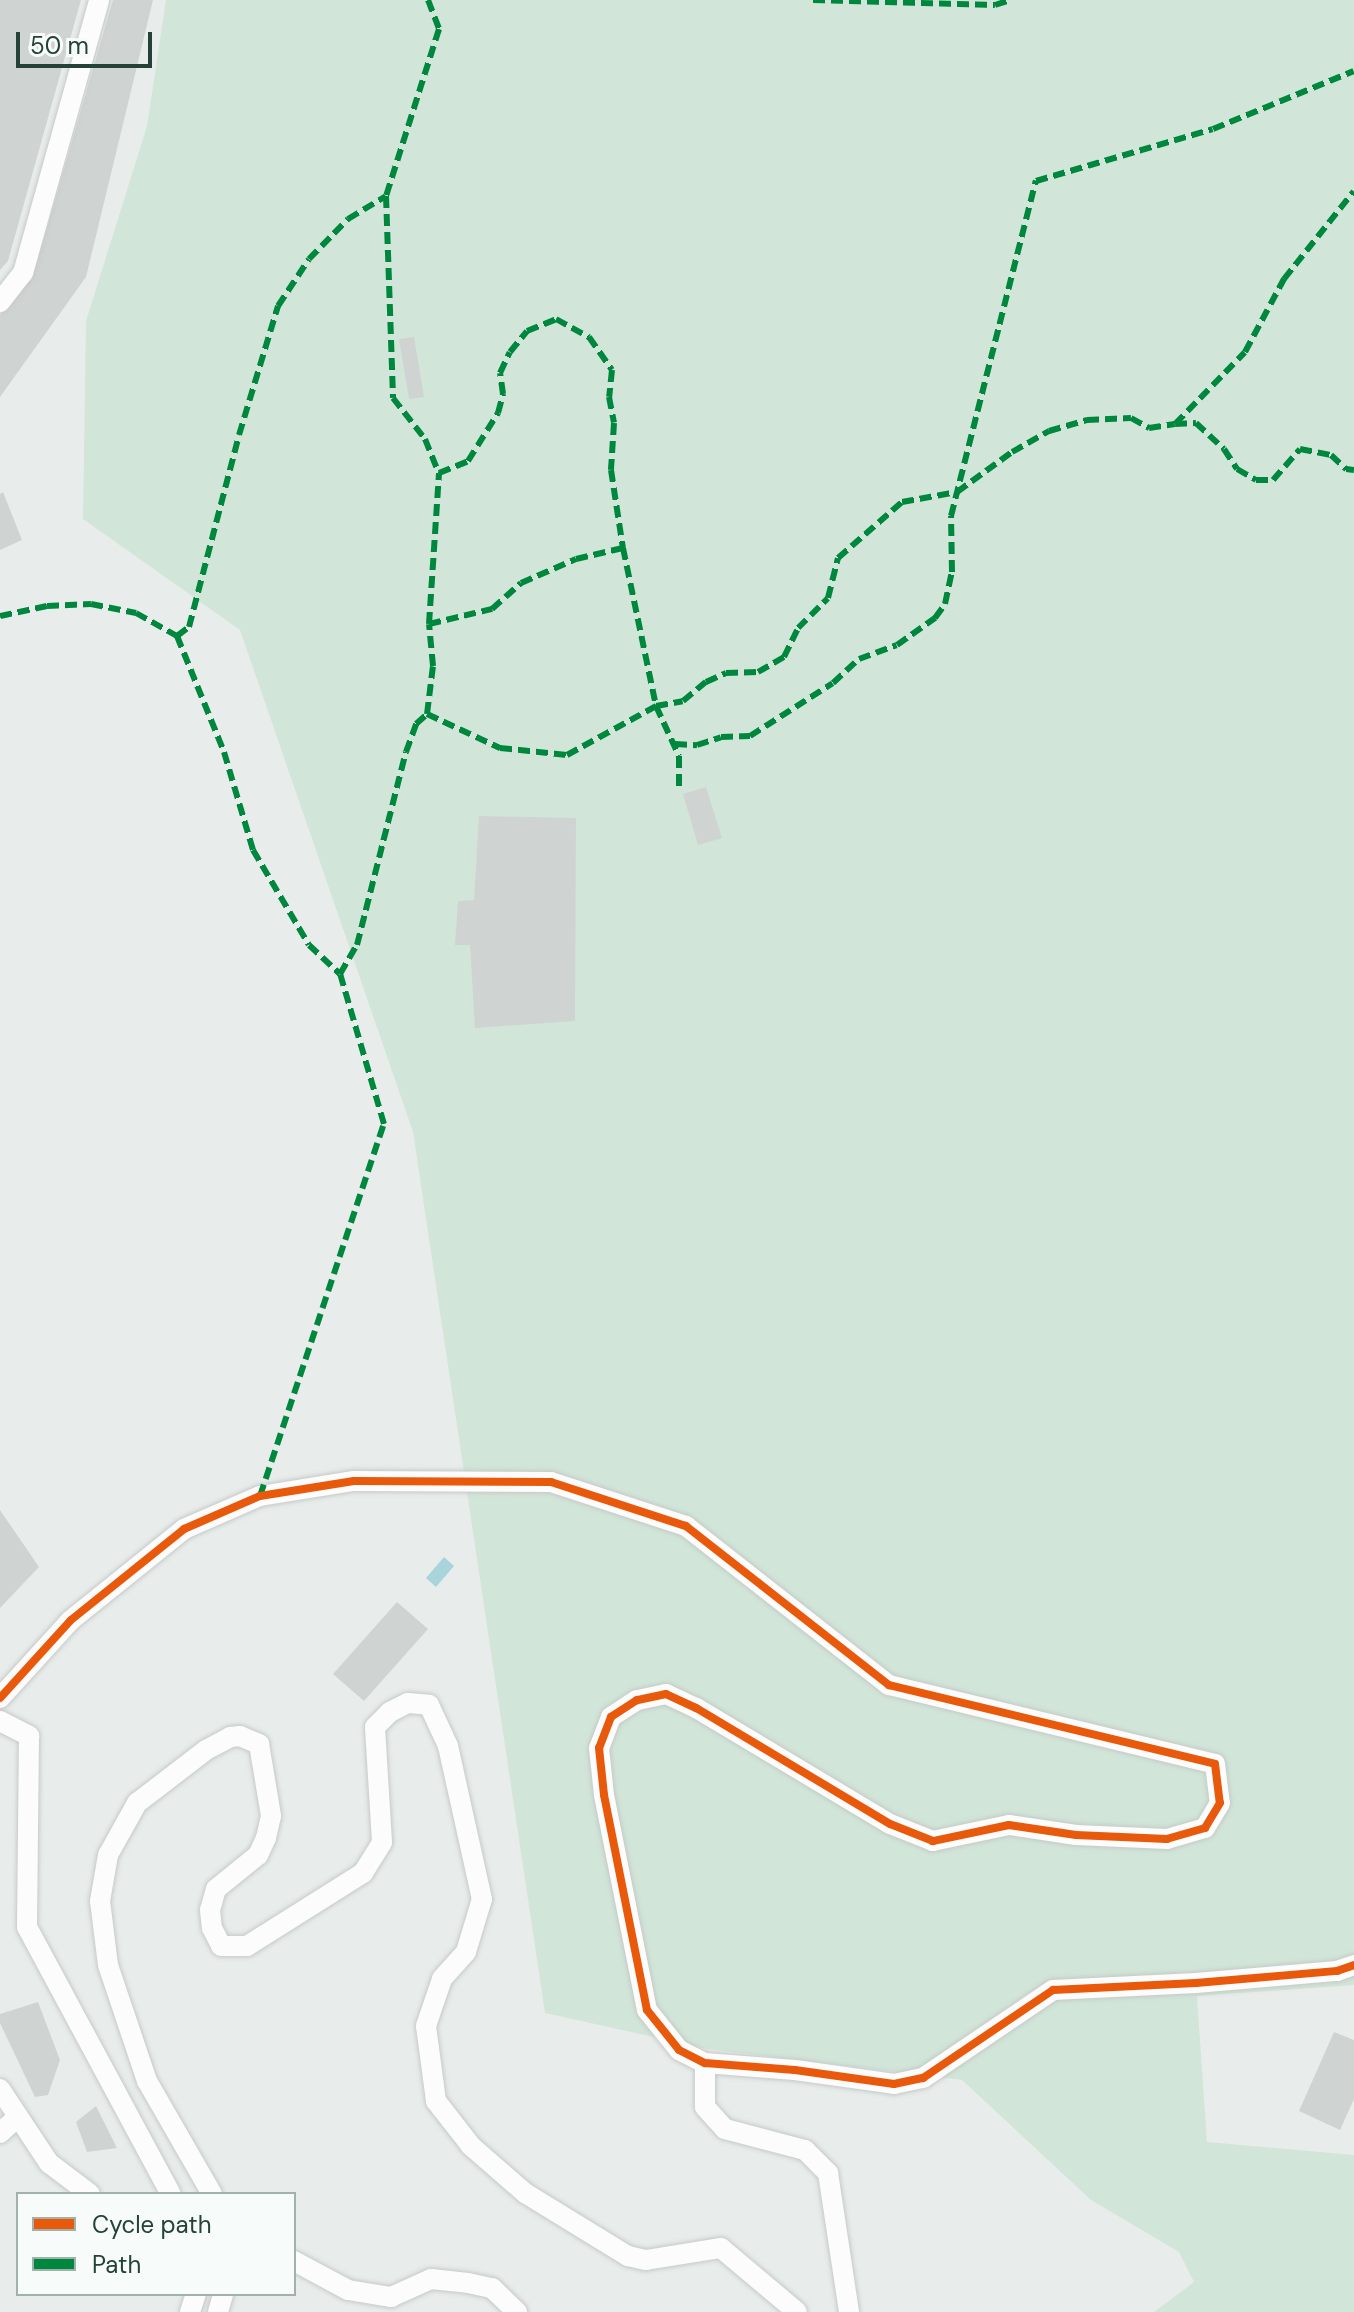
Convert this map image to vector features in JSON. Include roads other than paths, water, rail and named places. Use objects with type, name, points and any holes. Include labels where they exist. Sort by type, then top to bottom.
[{"type":"street","points":[[0,302],[23,273],[99,0]]},
{"type":"street","points":[[0,1698],[71,1620],[184,1529],[260,1496],[354,1481],[551,1482],[686,1526],[889,1685],[1215,1764],[1220,1803],[1205,1828],[1167,1839],[1076,1835],[1009,1825],[933,1841],[890,1824],[666,1694],[637,1700],[611,1717],[599,1748],[604,1795],[647,2010],[679,2050],[705,2063],[795,2070],[894,2084],[923,2078],[1053,1990],[1196,1983],[1337,1971],[1354,1965]]},
{"type":"street","points":[[211,2192],[147,2081],[108,1965],[100,1901],[108,1855],[137,1803],[206,1750],[230,1737],[240,1736],[259,1744],[271,1816],[266,1838],[258,1855],[216,1889],[210,1910],[212,1928],[221,1946],[247,1946],[363,1873],[382,1842],[375,1727],[390,1712],[408,1703],[429,1705],[448,1746],[482,1899],[466,1952],[442,1979],[426,2026],[436,2101],[471,2146],[525,2193],[628,2256],[646,2260],[721,2248],[797,2312]]},
{"type":"street","points":[[0,1721],[29,1736],[27,1927],[170,2192]]},
{"type":"street","points":[[705,2063],[705,2107],[725,2129],[805,2150],[828,2173],[849,2312]]},
{"type":"street","points":[[0,2089],[49,2163],[87,2192]]},
{"type":"street","points":[[0,2133],[18,2117]]},
{"type":"street","points":[[296,2262],[348,2290],[391,2297],[431,2279],[492,2288],[517,2312]]},
{"type":"water","points":[[444,1557],[454,1566],[436,1587],[426,1578]]}]
